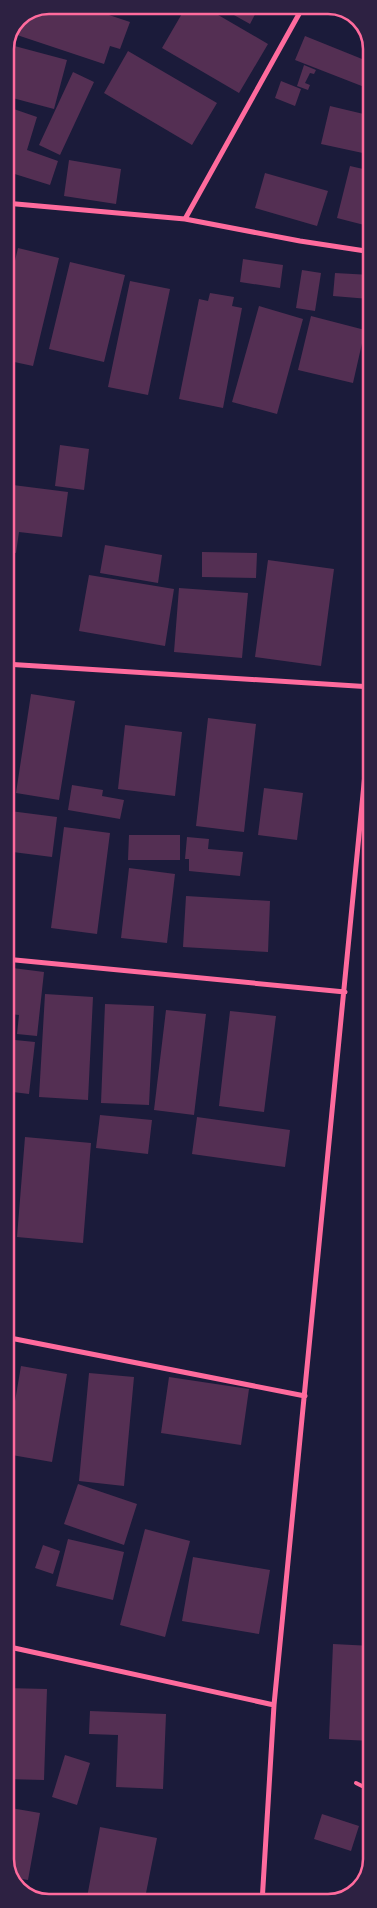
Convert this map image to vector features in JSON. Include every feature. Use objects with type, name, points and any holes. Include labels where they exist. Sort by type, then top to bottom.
[{"type":"street","points":[[185,219],[299,14]]},
{"type":"street","points":[[14,204],[185,219],[300,241],[363,251]]},
{"type":"street","points":[[14,665],[363,685]]},
{"type":"street","points":[[263,1894],[274,1705],[363,799]]},
{"type":"street","points":[[14,960],[345,992]]},
{"type":"street","points":[[14,1339],[305,1396]]},
{"type":"street","points":[[14,1648],[274,1705]]},
{"type":"lane","points":[[356,1783],[363,1786]]},
{"type":"building","points":[[42,14],[106,14],[130,22],[120,49],[110,46],[104,64],[16,35],[24,24],[35,16]]},
{"type":"building","points":[[182,14],[216,14],[268,44],[239,93],[162,48]]},
{"type":"building","points":[[232,14],[255,14],[250,24]]},
{"type":"building","points":[[305,36],[363,59],[363,86],[295,60]]},
{"type":"building","points":[[14,46],[67,60],[54,109],[14,98]]},
{"type":"building","points":[[128,51],[217,103],[192,145],[104,93]]},
{"type":"building","points":[[304,65],[316,70],[314,74],[310,73],[305,83],[310,85],[308,90],[297,86]]},
{"type":"building","points":[[73,72],[94,82],[60,155],[39,145]]},
{"type":"building","points":[[281,81],[301,89],[295,106],[275,98]]},
{"type":"building","points":[[330,106],[363,114],[363,153],[321,144]]},
{"type":"building","points":[[14,109],[37,117],[27,150],[58,161],[50,185],[14,174]]},
{"type":"building","points":[[69,160],[121,169],[116,204],[64,196]]},
{"type":"building","points":[[350,166],[363,169],[363,225],[337,218]]},
{"type":"building","points":[[265,173],[328,191],[317,226],[255,208]]},
{"type":"building","points":[[18,248],[59,258],[33,366],[14,362],[14,265]]},
{"type":"building","points":[[243,259],[283,265],[280,288],[240,282]]},
{"type":"building","points":[[70,262],[125,275],[104,362],[49,349]]},
{"type":"building","points":[[302,270],[321,273],[315,311],[296,308]]},
{"type":"building","points":[[335,273],[363,275],[363,298],[333,296]]},
{"type":"building","points":[[130,281],[170,289],[148,395],[108,387]]},
{"type":"building","points":[[210,293],[234,297],[232,306],[242,308],[223,408],[179,399],[199,299],[208,301]]},
{"type":"building","points":[[259,306],[303,319],[277,414],[232,402]]},
{"type":"building","points":[[311,316],[363,329],[363,339],[353,383],[298,370]]},
{"type":"building","points":[[60,445],[89,449],[84,490],[55,486]]},
{"type":"building","points":[[14,485],[68,492],[62,537],[19,532],[16,553],[14,553]]},
{"type":"building","points":[[105,545],[162,555],[158,583],[100,573]]},
{"type":"building","points":[[202,552],[257,553],[256,578],[202,577]]},
{"type":"building","points":[[268,560],[334,569],[321,666],[255,657]]},
{"type":"building","points":[[89,575],[174,589],[165,646],[79,631]]},
{"type":"building","points":[[179,588],[248,593],[242,658],[174,652]]},
{"type":"building","points":[[31,694],[75,701],[59,800],[16,793]]},
{"type":"building","points":[[208,718],[256,724],[244,832],[196,826]]},
{"type":"building","points":[[125,725],[182,732],[175,796],[118,789]]},
{"type":"building","points":[[72,785],[103,790],[102,796],[124,800],[120,819],[68,810]]},
{"type":"building","points":[[264,788],[303,793],[297,840],[258,835]]},
{"type":"building","points":[[14,812],[57,817],[52,857],[14,852]]},
{"type":"building","points":[[64,827],[110,833],[97,934],[51,928]]},
{"type":"building","points":[[129,835],[180,835],[180,860],[128,860]]},
{"type":"building","points":[[187,837],[209,839],[208,849],[243,852],[240,876],[189,871],[189,859],[185,859]]},
{"type":"building","points":[[129,868],[175,874],[167,943],[121,938]]},
{"type":"building","points":[[186,896],[270,901],[268,952],[183,947]]},
{"type":"building","points":[[14,968],[44,972],[37,1036],[17,1034],[19,1015],[14,1014]]},
{"type":"building","points":[[45,994],[93,997],[88,1100],[39,1097]]},
{"type":"building","points":[[105,1004],[154,1006],[149,1105],[101,1103]]},
{"type":"building","points":[[166,1010],[206,1014],[194,1115],[154,1110]]},
{"type":"building","points":[[230,1011],[276,1016],[264,1112],[219,1106]]},
{"type":"building","points":[[14,1040],[35,1042],[29,1094],[14,1092]]},
{"type":"building","points":[[100,1115],[152,1120],[148,1154],[96,1148]]},
{"type":"building","points":[[197,1117],[290,1130],[285,1167],[192,1154]]},
{"type":"building","points":[[25,1137],[91,1143],[83,1243],[17,1237]]},
{"type":"building","points":[[21,1366],[67,1374],[52,1462],[14,1455],[14,1407]]},
{"type":"building","points":[[89,1373],[134,1377],[124,1486],[79,1481]]},
{"type":"building","points":[[169,1377],[249,1389],[241,1445],[161,1433]]},
{"type":"building","points":[[78,1484],[137,1504],[124,1545],[64,1524]]},
{"type":"building","points":[[145,1529],[190,1541],[165,1637],[120,1625]]},
{"type":"building","points":[[68,1539],[124,1552],[113,1600],[56,1586]]},
{"type":"building","points":[[43,1545],[60,1551],[53,1574],[35,1568]]},
{"type":"building","points":[[193,1557],[270,1570],[259,1634],[182,1621]]},
{"type":"building","points":[[333,1644],[363,1646],[363,1741],[329,1739]]},
{"type":"building","points":[[14,1688],[47,1689],[44,1780],[14,1779]]},
{"type":"building","points":[[90,1711],[166,1714],[163,1789],[116,1787],[118,1735],[89,1734]]},
{"type":"building","points":[[65,1755],[90,1763],[77,1805],[52,1797]]},
{"type":"building","points":[[14,1809],[40,1813],[28,1880],[19,1878],[14,1864]]},
{"type":"building","points":[[322,1814],[359,1826],[351,1851],[314,1839]]},
{"type":"building","points":[[100,1827],[157,1838],[146,1894],[88,1894]]}]
